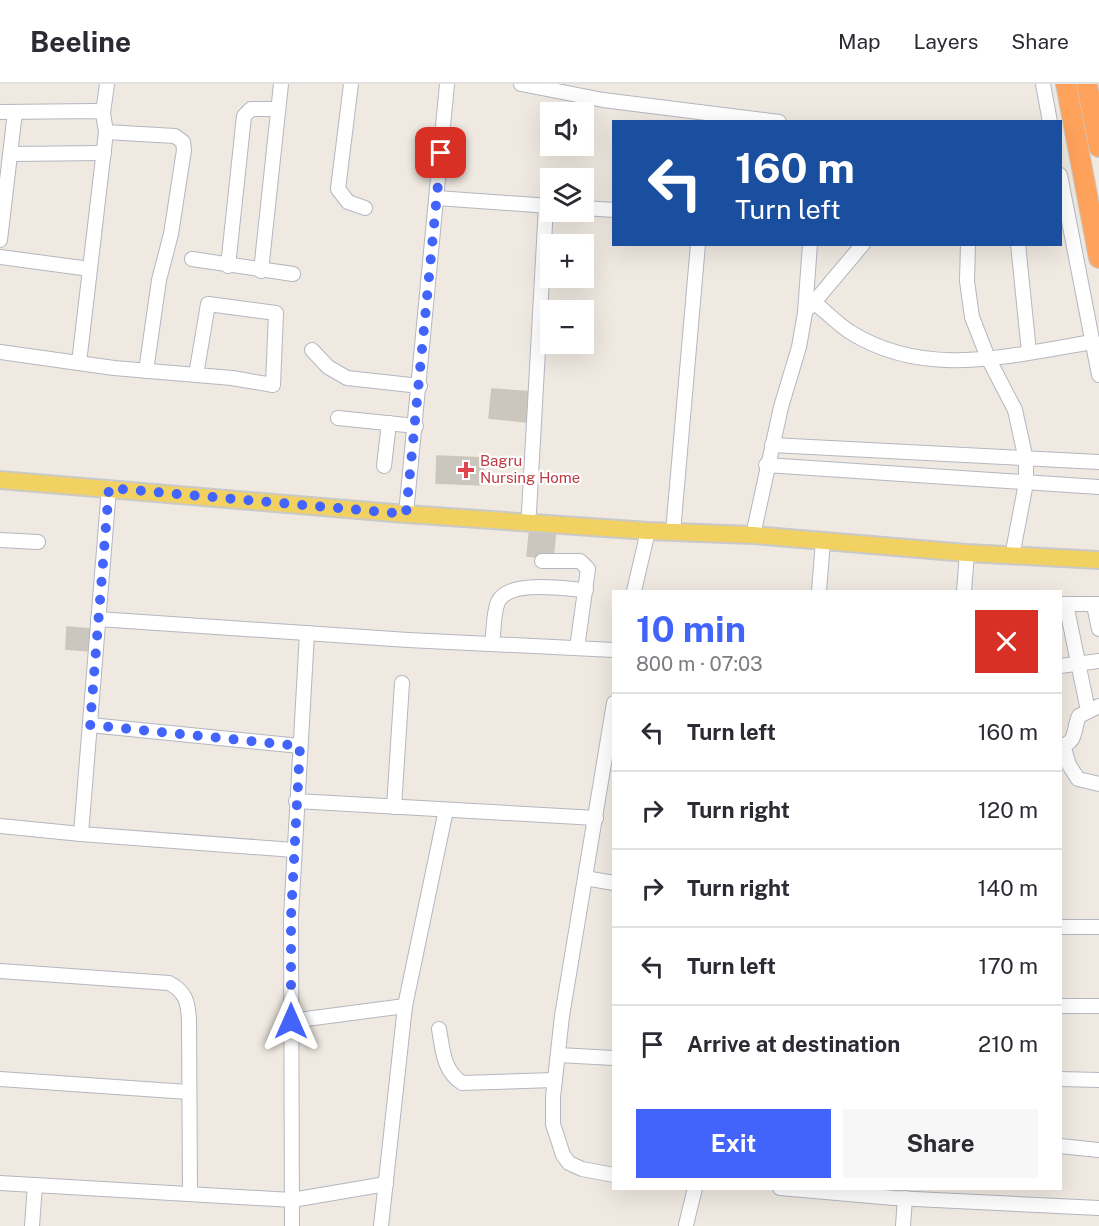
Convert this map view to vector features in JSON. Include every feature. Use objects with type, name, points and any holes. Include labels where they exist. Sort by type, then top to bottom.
[{"type":"highway","points":[[1065,84],[1099,258]]},
{"type":"highway","points":[[1087,84],[1099,147]]},
{"type":"main road","points":[[0,471],[648,531],[674,527],[755,526],[1099,552]]},
{"type":"main road","points":[[0,480],[406,509],[529,512],[823,541],[967,553],[1099,560]]},
{"type":"street","points":[[79,363],[104,153],[106,132],[103,113],[107,84]]},
{"type":"street","points":[[261,271],[281,84]]},
{"type":"street","points":[[351,84],[338,189],[348,202],[365,208]]},
{"type":"street","points":[[406,509],[420,386],[447,84]]},
{"type":"street","points":[[521,84],[709,117],[751,120]]},
{"type":"street","points":[[1042,84],[1050,120]]},
{"type":"street","points":[[228,266],[244,116],[251,109],[278,109]]},
{"type":"street","points":[[0,112],[103,113]]},
{"type":"street","points":[[0,240],[15,112]]},
{"type":"street","points":[[106,132],[175,136],[183,142],[184,150],[171,234],[159,280],[146,371]]},
{"type":"street","points":[[10,154],[104,153]]},
{"type":"street","points":[[1062,194],[1065,222],[1099,375]]},
{"type":"street","points":[[437,198],[540,205]]},
{"type":"street","points":[[594,209],[612,210]]},
{"type":"street","points":[[529,512],[547,222]]},
{"type":"street","points":[[674,527],[698,246]]},
{"type":"street","points":[[755,526],[766,465],[810,308],[810,246]]},
{"type":"street","points":[[810,308],[860,246]]},
{"type":"street","points":[[968,246],[967,281],[972,317],[988,358],[1015,410],[1026,460],[1026,483],[1014,546]]},
{"type":"street","points":[[1018,246],[1029,352]]},
{"type":"street","points":[[0,257],[90,269]]},
{"type":"street","points":[[192,259],[293,274]]},
{"type":"street","points":[[0,352],[273,385],[276,313],[208,304],[196,375]]},
{"type":"street","points":[[810,308],[849,332],[896,354],[922,360],[988,358],[1093,342]]},
{"type":"street","points":[[312,350],[328,368],[347,378],[420,386]]},
{"type":"street","points":[[338,418],[416,426]]},
{"type":"street","points":[[384,466],[388,423]]},
{"type":"street","points":[[772,445],[948,456],[1099,462]]},
{"type":"street","points":[[823,469],[824,448]]},
{"type":"street","points":[[889,474],[890,452]]},
{"type":"street","points":[[948,456],[948,477]]},
{"type":"street","points":[[1076,461],[1077,486]]},
{"type":"street","points":[[766,465],[1099,487]]},
{"type":"street","points":[[81,834],[109,488]]},
{"type":"street","points":[[634,590],[648,531]]},
{"type":"street","points":[[0,540],[38,542]]},
{"type":"street","points":[[819,590],[823,541]]},
{"type":"street","points":[[964,590],[967,553]]},
{"type":"street","points":[[542,561],[580,561],[588,569],[577,648]]},
{"type":"street","points":[[492,644],[497,604],[508,591],[520,588],[586,590]]},
{"type":"street","points":[[1099,629],[1096,605],[1063,604],[1078,664],[1093,709],[1079,716],[1074,737],[1062,746],[1069,765],[1078,779],[1099,784]]},
{"type":"street","points":[[98,619],[612,650]]},
{"type":"street","points":[[292,1226],[291,1021],[294,849],[307,633]]},
{"type":"street","points":[[1062,666],[1099,660]]},
{"type":"street","points":[[394,807],[402,683]]},
{"type":"street","points":[[612,716],[558,1055],[553,1124],[563,1155],[569,1163],[582,1169],[612,1175]]},
{"type":"street","points":[[90,725],[300,746]]},
{"type":"street","points":[[296,801],[596,818]]},
{"type":"street","points":[[381,1226],[405,1006],[446,810]]},
{"type":"street","points":[[0,826],[294,849]]},
{"type":"street","points":[[585,878],[612,883]]},
{"type":"street","points":[[1062,927],[1099,927]]},
{"type":"street","points":[[0,971],[170,983],[180,989],[188,1000],[189,1020],[190,1194]]},
{"type":"street","points":[[291,1021],[405,1006]]},
{"type":"street","points":[[1062,1006],[1099,1006]]},
{"type":"street","points":[[439,1029],[445,1063],[453,1076],[462,1083],[555,1080]]},
{"type":"street","points":[[558,1055],[612,1058]]},
{"type":"street","points":[[0,1079],[188,1092]]},
{"type":"street","points":[[1062,1079],[1099,1080]]},
{"type":"street","points":[[1062,1146],[1099,1150]]},
{"type":"street","points":[[0,1183],[292,1200],[386,1184]]},
{"type":"street","points":[[32,1226],[35,1185]]},
{"type":"street","points":[[686,1225],[691,1190]]},
{"type":"street","points":[[805,1190],[905,1198],[1099,1208]]},
{"type":"street","points":[[903,1226],[905,1198]]},
{"type":"building","points":[[492,389],[533,392],[532,401],[528,401],[526,422],[489,418]]},
{"type":"building","points":[[437,456],[484,458],[483,485],[436,483]]},
{"type":"building","points":[[530,526],[556,528],[553,558],[527,556]]},
{"type":"building","points":[[67,627],[90,629],[89,651],[66,649]]},
{"type":"place","name":"Bagru Nursing Home","points":[[466,470]]},
{"type":"route","points":[[291,1021],[291,917],[300,746],[90,725],[109,488],[406,514],[441,153]]}]
